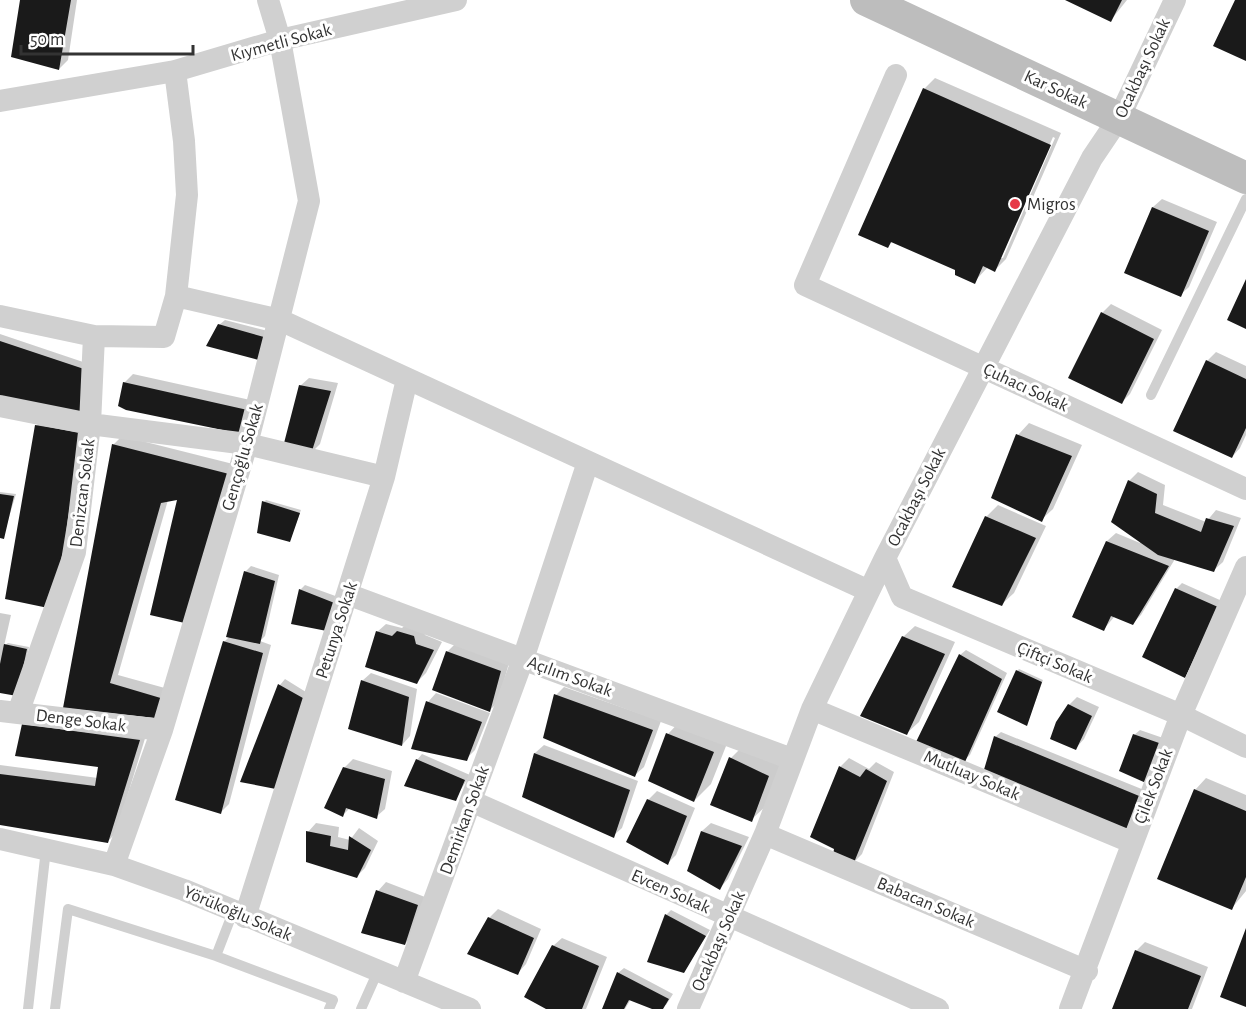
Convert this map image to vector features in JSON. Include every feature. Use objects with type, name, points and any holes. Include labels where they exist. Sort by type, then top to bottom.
[{"type":"street","name":"Gençoğlu Sokak","points":[[114,865],[162,730],[247,444],[309,201],[280,40],[268,0]]},
{"type":"street","name":"Kıymetli Sokak","points":[[0,101],[175,71],[280,40],[456,0]]},
{"type":"street","name":"Kar Sokak","points":[[866,0],[1246,178]]},
{"type":"street","name":"Ocakbaşı Sokak","points":[[688,1009],[765,834],[812,709],[885,558],[983,367],[1092,158],[1119,118],[1174,0]]},
{"type":"street","points":[[0,316],[94,336],[164,337],[176,296],[187,195],[184,141],[175,71]]},
{"type":"street","name":"Çuhacı Sokak","points":[[896,75],[805,285],[1246,489]]},
{"type":"street","points":[[176,296],[280,320],[869,591]]},
{"type":"street","name":"Denizcan Sokak","points":[[9,712],[75,552],[90,424],[94,336]]},
{"type":"street","name":"Petunya Sokak","points":[[239,914],[384,477],[407,379]]},
{"type":"street","points":[[0,406],[90,424],[247,444],[384,477]]},
{"type":"street","name":"Demirkan Sokak","points":[[404,982],[523,659],[588,462]]},
{"type":"street","name":"Çiftçi Sokak","points":[[885,558],[902,597],[1181,715],[1246,747]]},
{"type":"street","name":"Çilek Sokak","points":[[1070,1009],[1087,970],[1131,842],[1181,715],[1246,567]]},
{"type":"street","name":"Açılım Sokak","points":[[347,594],[792,759]]},
{"type":"street","name":"Mutluay Sokak","points":[[812,709],[1131,842]]},
{"type":"street","name":"Denge Sokak","points":[[9,712],[162,730]]},
{"type":"street","name":"Evcen Sokak","points":[[471,801],[938,1009]]},
{"type":"street","name":"Babacan Sokak","points":[[765,834],[1087,970]]},
{"type":"street","name":"Yörükoğlu Sokak","points":[[0,839],[114,865],[184,890],[470,1009]]},
{"type":"lane","points":[[1151,395],[1246,199]]},
{"type":"lane","points":[[28,1009],[46,848]]},
{"type":"lane","points":[[55,1009],[68,909],[216,956],[333,1000],[329,1009]]},
{"type":"lane","points":[[216,956],[239,914]]},
{"type":"lane","points":[[361,1009],[378,971]]},
{"type":"building","points":[[20,0],[71,0],[59,70],[11,57]]},
{"type":"building","points":[[1065,0],[1122,0],[1111,22]]},
{"type":"building","points":[[1235,0],[1246,0],[1246,61],[1213,46]]},
{"type":"building","points":[[923,88],[1051,145],[995,272],[983,266],[975,284],[955,275],[955,270],[891,242],[888,248],[858,235]]},
{"type":"building","points":[[1152,207],[1209,231],[1181,297],[1124,273]]},
{"type":"building","points":[[1246,279],[1246,329],[1227,320]]},
{"type":"building","points":[[1101,312],[1154,339],[1122,404],[1068,378]]},
{"type":"building","points":[[218,324],[271,339],[266,362],[206,346]]},
{"type":"building","points":[[0,341],[87,370],[84,418],[0,397]]},
{"type":"building","points":[[1206,360],[1246,379],[1246,428],[1232,458],[1173,431]]},
{"type":"building","points":[[123,382],[252,411],[242,434],[126,410],[118,406]]},
{"type":"building","points":[[299,385],[331,391],[311,454],[283,447]]},
{"type":"building","points":[[35,425],[82,433],[53,609],[5,599]]},
{"type":"building","points":[[1016,434],[1072,456],[1042,522],[991,498]]},
{"type":"building","points":[[112,444],[233,475],[189,624],[150,615],[177,500],[161,503],[110,683],[164,699],[164,719],[63,708]]},
{"type":"building","points":[[1128,480],[1157,494],[1155,513],[1201,532],[1206,518],[1234,526],[1214,572],[1158,555],[1111,522]]},
{"type":"building","points":[[0,494],[14,496],[4,539],[0,538]]},
{"type":"building","points":[[262,501],[300,513],[290,542],[257,533]]},
{"type":"building","points":[[985,516],[1036,538],[1002,606],[952,587]]},
{"type":"building","points":[[1106,541],[1169,566],[1133,625],[1111,616],[1104,631],[1072,617]]},
{"type":"building","points":[[244,571],[275,581],[260,644],[226,637]]},
{"type":"building","points":[[1175,588],[1218,607],[1185,678],[1142,657]]},
{"type":"building","points":[[299,589],[337,604],[332,632],[291,624]]},
{"type":"building","points":[[376,631],[392,636],[397,631],[414,636],[416,644],[434,650],[417,684],[365,667]]},
{"type":"building","points":[[902,636],[945,654],[907,735],[860,716]]},
{"type":"building","points":[[223,641],[263,653],[221,814],[175,800]]},
{"type":"building","points":[[4,644],[27,649],[17,696],[0,693],[0,664]]},
{"type":"building","points":[[446,651],[501,671],[490,712],[432,690]]},
{"type":"building","points":[[959,654],[1002,679],[965,762],[915,744]]},
{"type":"building","points":[[1016,670],[1042,682],[1027,726],[997,712]]},
{"type":"building","points":[[361,680],[409,697],[402,746],[348,729]]},
{"type":"building","points":[[278,684],[310,702],[281,790],[240,782]]},
{"type":"building","points":[[554,694],[653,730],[635,777],[543,738]]},
{"type":"building","points":[[426,701],[482,722],[467,761],[411,749]]},
{"type":"building","points":[[1068,704],[1092,716],[1076,750],[1050,739],[1056,722]]},
{"type":"building","points":[[22,724],[140,740],[108,843],[0,825],[0,774],[95,786],[98,767],[15,756]]},
{"type":"building","points":[[666,733],[714,752],[694,802],[648,781]]},
{"type":"building","points":[[1133,734],[1162,744],[1146,783],[1119,771]]},
{"type":"building","points":[[994,736],[1144,798],[1130,832],[983,773]]},
{"type":"building","points":[[534,753],[630,790],[614,838],[522,797]]},
{"type":"building","points":[[729,757],[769,776],[752,822],[710,805]]},
{"type":"building","points":[[416,759],[465,780],[456,801],[404,786]]},
{"type":"building","points":[[839,766],[860,777],[866,769],[887,781],[853,865],[833,855],[834,849],[810,837]]},
{"type":"building","points":[[343,767],[385,779],[377,819],[346,808],[343,817],[324,808]]},
{"type":"building","points":[[1194,789],[1246,811],[1246,877],[1232,910],[1157,879]]},
{"type":"building","points":[[647,799],[687,816],[668,865],[626,842]]},
{"type":"building","points":[[306,831],[331,836],[330,846],[348,850],[349,836],[371,850],[357,878],[306,862]]},
{"type":"building","points":[[701,831],[742,846],[720,890],[687,871]]},
{"type":"building","points":[[376,890],[418,905],[405,945],[361,933]]},
{"type":"building","points":[[665,914],[706,936],[684,973],[647,962]]},
{"type":"building","points":[[488,917],[534,938],[518,975],[467,954]]},
{"type":"building","points":[[1246,928],[1246,1007],[1220,997]]},
{"type":"building","points":[[552,945],[599,966],[582,1009],[546,1009],[524,997]]},
{"type":"building","points":[[1135,950],[1201,976],[1188,1009],[1112,1009]]},
{"type":"building","points":[[617,972],[669,999],[663,1009],[652,1009],[629,1000],[624,1009],[602,1009]]},
{"type":"place","name":"Migros","points":[[1015,204]]}]
